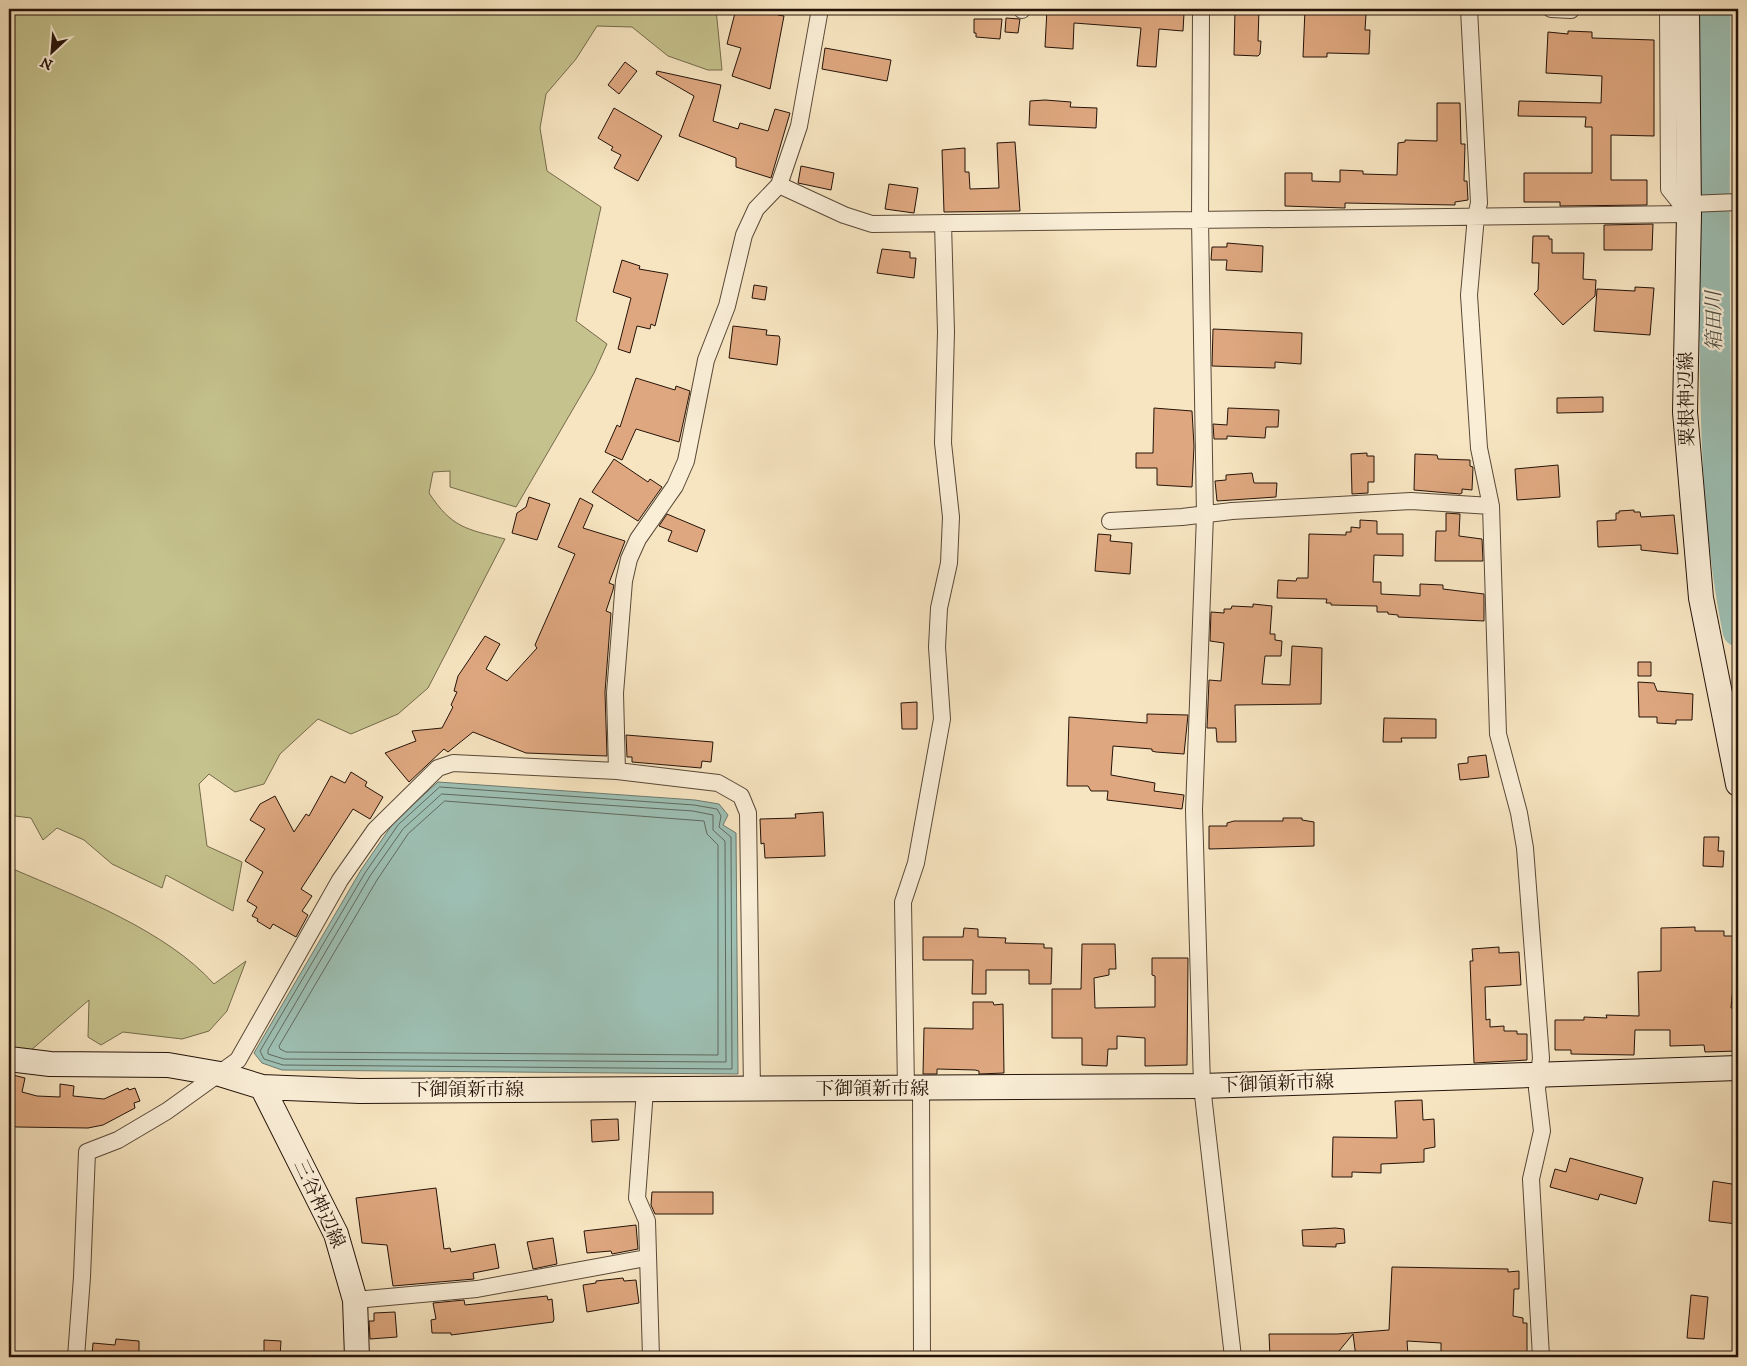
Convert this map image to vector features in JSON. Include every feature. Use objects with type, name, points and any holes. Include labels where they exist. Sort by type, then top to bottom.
[{"type":"main road","name":"粟根神辺線","points":[[1687,9],[1689,209],[1685,412],[1694,538],[1701,598],[1738,784]]},
{"type":"main road","name":"下御領新市線","points":[[9,1059],[50,1064],[168,1065],[220,1074],[262,1087],[360,1091],[1202,1086],[1738,1068]]},
{"type":"main road","name":"三谷神辺線","points":[[262,1087],[336,1234],[356,1300],[357,1357]]},
{"type":"street","points":[[617,771],[615,693],[624,581],[629,559],[648,524],[675,486],[686,461],[706,360],[727,306],[744,235],[756,209],[779,185],[799,126],[820,9]]},
{"type":"street","points":[[1201,9],[1200,220],[1205,515],[1194,810],[1202,1086],[1233,1357]]},
{"type":"street","points":[[1469,9],[1479,203],[1476,216],[1469,295],[1473,382],[1479,448],[1491,506],[1498,734],[1525,848],[1541,1058],[1537,1089],[1542,1131],[1531,1179],[1540,1357]]},
{"type":"street","points":[[1551,9],[1571,10]]},
{"type":"street","points":[[1668,9],[1668,189],[1689,209]]},
{"type":"street","points":[[779,185],[844,216],[872,224],[1476,216],[1689,209],[1738,202]]},
{"type":"street","points":[[922,1357],[914,1089],[903,902],[916,863],[942,719],[936,647],[939,608],[949,563],[951,516],[943,443],[946,332],[943,223]]},
{"type":"street","points":[[1110,521],[1411,500],[1491,506]]},
{"type":"street","points":[[76,1357],[82,1276],[87,1152],[118,1140],[167,1111],[238,1060],[345,873],[375,830],[438,768],[453,763],[617,771],[718,784],[741,796],[748,813],[752,1090]]},
{"type":"street","points":[[645,1090],[637,1198],[647,1221],[646,1258],[650,1357]]},
{"type":"street","points":[[356,1300],[477,1289],[646,1258]]},
{"type":"shaded area","points":[[9,9],[716,9],[722,70],[708,70],[668,56],[632,27],[597,26],[576,59],[546,94],[540,128],[547,171],[601,207],[576,321],[607,344],[594,373],[516,507],[450,487],[450,471],[433,472],[429,493],[445,514],[470,529],[505,539],[428,688],[398,714],[351,734],[318,719],[280,754],[264,784],[235,792],[209,774],[199,784],[207,846],[242,862],[233,911],[166,875],[162,888],[112,864],[84,840],[57,828],[43,840],[31,818],[15,816],[9,804]]},
{"type":"shaded area","points":[[9,864],[13,869],[93,904],[147,932],[195,965],[214,984],[246,961],[227,1011],[209,1031],[182,1039],[123,1032],[101,1045],[88,1037],[89,1000],[30,1051],[9,1050]]},
{"type":"water","points":[[438,782],[695,800],[719,804],[728,815],[723,825],[736,833],[738,1074],[282,1070],[262,1063],[254,1053],[361,870],[394,822]]},
{"type":"building","points":[[736,9],[780,9],[778,15],[784,16],[770,89],[732,76],[741,48],[727,44]]},
{"type":"building","points":[[1047,9],[1140,9],[1184,13],[1183,31],[1159,29],[1156,67],[1137,66],[1141,28],[1074,23],[1073,49],[1045,47]]},
{"type":"building","points":[[1235,9],[1259,9],[1258,41],[1261,41],[1260,54],[1258,56],[1234,55]]},
{"type":"building","points":[[1305,9],[1341,9],[1341,13],[1366,14],[1365,30],[1370,30],[1369,54],[1327,53],[1327,57],[1303,57]]},
{"type":"building","points":[[1006,18],[1020,19],[1018,33],[1005,32]]},
{"type":"building","points":[[974,19],[1002,19],[1000,39],[976,37],[976,33],[974,33]]},
{"type":"building","points":[[1568,31],[1592,32],[1592,38],[1654,40],[1654,136],[1611,135],[1611,180],[1647,180],[1647,205],[1560,206],[1560,202],[1524,202],[1524,173],[1592,173],[1592,127],[1585,127],[1586,117],[1518,116],[1519,101],[1601,103],[1602,76],[1546,73],[1548,32],[1568,34]]},
{"type":"building","points":[[825,48],[891,60],[887,81],[822,69]]},
{"type":"building","points":[[625,62],[637,71],[619,94],[608,85]]},
{"type":"building","points":[[657,71],[721,85],[713,121],[738,129],[740,123],[768,131],[775,109],[790,113],[771,178],[736,167],[736,158],[679,136],[694,96],[656,74]]},
{"type":"building","points":[[1030,101],[1071,102],[1070,107],[1097,108],[1096,128],[1029,125]]},
{"type":"building","points":[[1437,103],[1460,103],[1461,144],[1465,144],[1464,181],[1467,181],[1468,200],[1455,202],[1455,205],[1345,203],[1345,208],[1285,206],[1285,173],[1312,173],[1312,181],[1340,182],[1340,170],[1363,171],[1363,174],[1397,175],[1398,143],[1405,142],[1405,140],[1437,141]]},
{"type":"building","points":[[614,108],[662,136],[638,181],[614,168],[621,155],[611,150],[613,147],[598,138]]},
{"type":"building","points":[[1015,142],[1020,211],[944,212],[942,150],[965,148],[965,172],[969,172],[970,189],[999,188],[997,143]]},
{"type":"building","points":[[801,166],[834,173],[831,190],[798,183]]},
{"type":"building","points":[[889,184],[918,188],[914,213],[885,209]]},
{"type":"building","points":[[1653,224],[1652,250],[1604,250],[1604,225]]},
{"type":"building","points":[[1533,236],[1549,236],[1549,239],[1552,239],[1552,253],[1584,253],[1583,279],[1596,280],[1595,296],[1563,325],[1534,294],[1538,290],[1539,263],[1532,263]]},
{"type":"building","points":[[1227,243],[1263,246],[1262,272],[1226,270],[1227,260],[1211,260],[1212,247],[1227,247]]},
{"type":"building","points":[[882,249],[910,252],[910,258],[916,258],[914,278],[877,273]]},
{"type":"building","points":[[622,260],[640,266],[639,269],[668,274],[655,326],[651,324],[650,329],[637,326],[630,353],[618,349],[631,298],[613,292]]},
{"type":"building","points":[[754,285],[767,287],[765,300],[752,298]]},
{"type":"building","points":[[1635,287],[1654,288],[1650,335],[1594,331],[1597,289],[1635,291]]},
{"type":"building","points":[[733,326],[767,330],[766,335],[779,336],[777,365],[729,358]]},
{"type":"building","points":[[1213,329],[1302,333],[1301,364],[1275,362],[1275,368],[1212,366]]},
{"type":"building","points":[[636,378],[675,390],[676,386],[690,391],[679,442],[636,429],[622,460],[605,452],[617,425],[620,427]]},
{"type":"building","points":[[1603,397],[1603,412],[1557,413],[1557,398]]},
{"type":"building","points":[[1154,408],[1192,411],[1194,446],[1192,487],[1157,485],[1157,468],[1136,468],[1136,453],[1153,453]]},
{"type":"building","points":[[1228,408],[1279,410],[1278,427],[1266,427],[1265,438],[1227,436],[1227,439],[1214,439],[1213,424],[1227,425]]},
{"type":"building","points":[[1367,453],[1367,456],[1374,456],[1374,482],[1368,482],[1368,493],[1352,494],[1351,454]]},
{"type":"building","points":[[1415,454],[1437,455],[1438,459],[1470,460],[1470,466],[1473,467],[1472,490],[1462,489],[1460,494],[1414,490]]},
{"type":"building","points":[[614,459],[648,482],[650,479],[662,487],[638,521],[592,492]]},
{"type":"building","points":[[1558,465],[1560,497],[1517,500],[1515,469]]},
{"type":"building","points":[[1252,473],[1254,483],[1277,483],[1276,497],[1217,501],[1215,481],[1226,480],[1226,475]]},
{"type":"building","points":[[529,497],[550,504],[537,540],[512,533],[517,513],[526,507]]},
{"type":"building","points":[[580,498],[593,505],[583,528],[625,541],[609,583],[614,585],[606,611],[611,613],[605,692],[607,756],[526,753],[473,732],[448,752],[444,749],[409,782],[385,753],[416,741],[412,731],[442,728],[453,707],[451,705],[457,692],[454,691],[458,676],[485,636],[500,644],[486,669],[507,681],[537,648],[535,645],[575,554],[558,547]]},
{"type":"building","points":[[1634,510],[1634,512],[1640,512],[1641,517],[1674,515],[1678,554],[1641,550],[1641,545],[1598,547],[1597,521],[1616,520],[1616,513],[1619,513],[1619,511]]},
{"type":"building","points":[[1446,513],[1460,514],[1459,536],[1482,539],[1483,561],[1435,561],[1436,531],[1446,531]]},
{"type":"building","points":[[667,514],[705,530],[697,552],[668,541],[672,531],[659,526]]},
{"type":"building","points":[[1360,520],[1377,521],[1377,534],[1403,534],[1403,556],[1374,555],[1373,582],[1381,582],[1381,594],[1420,596],[1420,584],[1443,585],[1443,589],[1484,594],[1484,621],[1398,617],[1398,615],[1388,614],[1388,612],[1377,612],[1377,606],[1331,605],[1331,603],[1326,603],[1327,599],[1277,598],[1278,580],[1296,581],[1297,578],[1308,578],[1309,534],[1346,535],[1346,532],[1351,532],[1351,527],[1360,528]]},
{"type":"building","points":[[1098,534],[1111,535],[1110,541],[1132,543],[1130,574],[1095,571]]},
{"type":"building","points":[[1253,604],[1272,606],[1270,634],[1275,634],[1275,640],[1282,641],[1281,656],[1265,656],[1262,684],[1290,685],[1292,646],[1322,648],[1321,704],[1235,705],[1236,742],[1217,742],[1216,728],[1207,728],[1209,680],[1221,681],[1224,643],[1210,641],[1211,612],[1224,613],[1224,609],[1231,609],[1232,606],[1253,607]]},
{"type":"building","points":[[1638,662],[1651,662],[1651,676],[1638,676]]},
{"type":"building","points":[[1638,682],[1654,683],[1657,691],[1693,694],[1692,720],[1676,720],[1676,724],[1657,723],[1657,717],[1639,717]]},
{"type":"building","points":[[917,702],[917,729],[902,729],[901,703]]},
{"type":"building","points":[[1147,714],[1188,715],[1184,754],[1113,746],[1111,775],[1155,783],[1154,791],[1184,795],[1182,809],[1107,800],[1108,791],[1091,791],[1088,786],[1067,786],[1069,717],[1147,723]]},
{"type":"building","points":[[1384,718],[1436,719],[1436,738],[1401,738],[1402,742],[1383,742]]},
{"type":"building","points":[[626,735],[713,742],[711,762],[702,761],[701,768],[632,762],[632,757],[627,757]]},
{"type":"building","points":[[1486,755],[1489,777],[1460,780],[1458,764],[1468,763],[1468,757]]},
{"type":"building","points":[[351,772],[367,782],[365,786],[383,797],[370,819],[353,809],[301,889],[312,896],[302,911],[308,915],[296,937],[273,924],[270,929],[252,916],[257,907],[247,901],[263,872],[245,861],[265,829],[250,820],[260,804],[275,796],[294,832],[306,814],[309,816],[331,776],[345,783]]},
{"type":"building","points":[[823,812],[825,856],[765,858],[764,843],[761,844],[760,819],[796,818],[795,814]]},
{"type":"building","points":[[1283,818],[1302,818],[1302,820],[1314,822],[1314,846],[1209,849],[1209,826],[1227,826],[1227,823],[1234,821],[1283,821]]},
{"type":"building","points":[[1704,837],[1719,837],[1718,851],[1724,851],[1723,867],[1703,866]]},
{"type":"building","points":[[1695,927],[1695,931],[1724,931],[1724,936],[1738,936],[1738,965],[1735,965],[1731,1008],[1738,1008],[1738,1051],[1705,1052],[1704,1045],[1670,1046],[1670,1030],[1635,1030],[1634,1055],[1571,1054],[1571,1050],[1555,1050],[1555,1020],[1584,1020],[1584,1017],[1607,1018],[1606,1015],[1639,1016],[1638,972],[1661,971],[1661,928]]},
{"type":"building","points":[[964,928],[978,929],[978,937],[1006,938],[1005,943],[1044,944],[1044,948],[1052,948],[1051,984],[1029,984],[1029,970],[986,970],[986,994],[972,994],[973,960],[923,960],[923,937],[963,937]]},
{"type":"building","points":[[1082,944],[1115,944],[1116,969],[1109,969],[1109,975],[1094,978],[1095,1008],[1155,1007],[1155,976],[1152,975],[1152,958],[1188,958],[1187,1065],[1145,1066],[1145,1038],[1117,1036],[1117,1049],[1108,1049],[1107,1066],[1082,1065],[1082,1038],[1052,1038],[1052,989],[1081,989]]},
{"type":"building","points":[[1499,947],[1499,953],[1519,952],[1521,985],[1485,987],[1486,1020],[1490,1019],[1490,1027],[1504,1026],[1504,1031],[1517,1031],[1517,1034],[1527,1034],[1527,1060],[1474,1063],[1470,961],[1473,961],[1472,949]]},
{"type":"building","points":[[973,1002],[993,1002],[994,1005],[1003,1004],[1004,1073],[979,1074],[979,1071],[975,1070],[937,1069],[937,1074],[923,1074],[924,1028],[973,1029]]},
{"type":"building","points":[[9,1074],[25,1078],[22,1092],[37,1096],[60,1097],[60,1084],[74,1086],[73,1096],[104,1099],[128,1088],[129,1090],[135,1088],[140,1101],[134,1103],[135,1108],[103,1125],[88,1128],[9,1126]]},
{"type":"building","points":[[1422,1100],[1423,1120],[1434,1119],[1435,1147],[1424,1149],[1424,1162],[1381,1164],[1381,1173],[1352,1172],[1352,1177],[1332,1177],[1333,1137],[1397,1138],[1395,1101]]},
{"type":"building","points":[[618,1119],[619,1140],[592,1142],[591,1120]]},
{"type":"building","points":[[1570,1158],[1643,1178],[1636,1204],[1600,1194],[1598,1200],[1550,1187],[1555,1169],[1566,1172]]},
{"type":"building","points":[[1713,1181],[1738,1185],[1738,1224],[1709,1221]]},
{"type":"building","points":[[436,1188],[444,1249],[450,1248],[451,1252],[495,1244],[499,1268],[473,1273],[474,1279],[393,1286],[387,1245],[362,1243],[356,1198]]},
{"type":"building","points":[[652,1192],[713,1192],[713,1214],[655,1214],[651,1205]]},
{"type":"building","points":[[636,1225],[638,1249],[612,1254],[611,1251],[587,1253],[584,1231]]},
{"type":"building","points":[[1344,1229],[1345,1243],[1336,1244],[1336,1247],[1303,1246],[1302,1230]]},
{"type":"building","points":[[553,1238],[557,1264],[533,1269],[527,1242]]},
{"type":"building","points":[[1392,1267],[1508,1269],[1508,1272],[1519,1271],[1519,1289],[1514,1289],[1513,1316],[1523,1318],[1523,1323],[1527,1323],[1527,1355],[1525,1357],[1441,1357],[1441,1343],[1407,1341],[1408,1355],[1356,1357],[1353,1334],[1334,1357],[1270,1357],[1269,1334],[1337,1334],[1389,1330]]},
{"type":"building","points":[[623,1278],[624,1281],[636,1280],[639,1303],[587,1312],[583,1285],[596,1283],[596,1281]]},
{"type":"building","points":[[1691,1295],[1708,1297],[1704,1339],[1687,1338]]},
{"type":"building","points":[[547,1296],[548,1300],[552,1299],[553,1322],[451,1335],[451,1333],[432,1333],[431,1320],[436,1319],[433,1303],[464,1300],[465,1305]]},
{"type":"building","points":[[395,1312],[397,1337],[370,1339],[369,1321],[374,1321],[374,1313]]},
{"type":"building","points":[[116,1339],[139,1341],[139,1357],[92,1357],[93,1343],[115,1345]]},
{"type":"building","points":[[264,1340],[281,1341],[280,1357],[264,1356]]},
{"type":"waterway","name":"箱田川","points":[[1715,9],[1714,261],[1716,417],[1723,525],[1738,631]]}]
